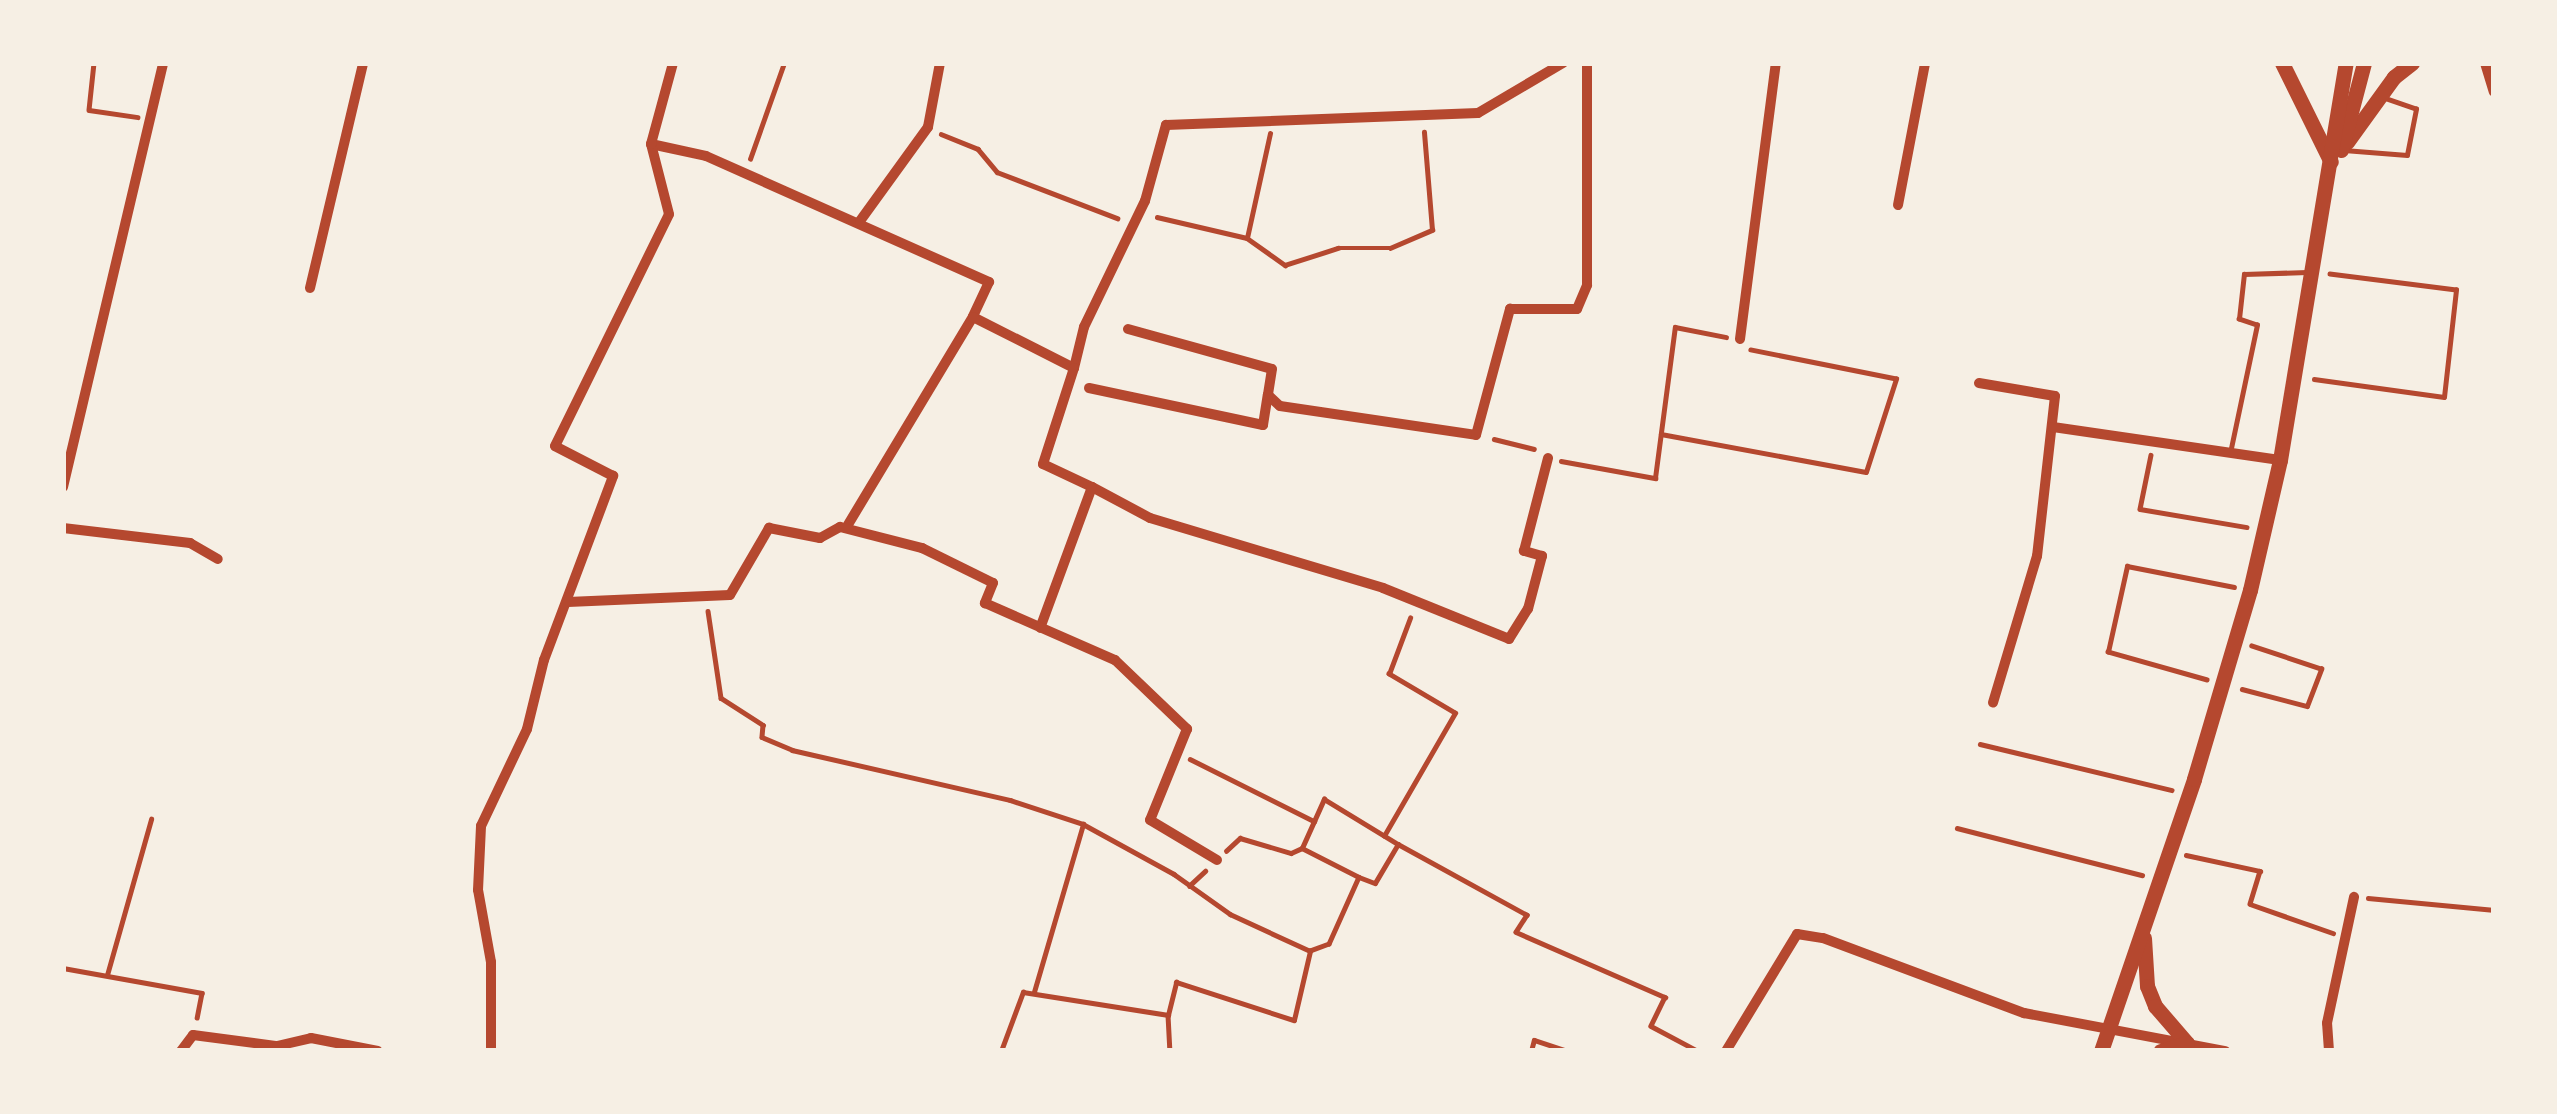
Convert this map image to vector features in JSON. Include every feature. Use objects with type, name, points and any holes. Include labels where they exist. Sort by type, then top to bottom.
[{"type":"main road","points":[[2282,63],[2336,156]]},
{"type":"main road","points":[[2336,156],[2346,63]]},
{"type":"main road","points":[[2102,1051],[2189,794],[2250,590],[2280,460],[2320,228],[2364,63]]},
{"type":"main road","points":[[2336,156],[2378,96],[2412,63]]},
{"type":"main road","points":[[2143,929],[2147,986],[2155,1006],[2187,1043],[2160,1051]]},
{"type":"street","points":[[63,487],[90,391],[163,63]]},
{"type":"street","points":[[310,288],[363,63]]},
{"type":"street","points":[[491,1051],[491,962],[478,890],[481,826],[526,729],[544,660],[613,476],[555,446],[669,214],[651,144],[674,63]]},
{"type":"street","points":[[860,221],[928,127],[940,63]]},
{"type":"street","points":[[1548,458],[1524,551],[1542,556],[1528,609],[1509,639],[1418,602],[1150,518],[1043,464],[1084,327],[1137,218],[1166,125],[1478,113],[1563,63]]},
{"type":"street","points":[[1268,395],[1280,406],[1476,435],[1510,309],[1577,310],[1587,285],[1591,218],[1587,63]]},
{"type":"street","points":[[1740,339],[1776,63]]},
{"type":"street","points":[[1898,205],[1924,63]]},
{"type":"street","points":[[2485,63],[2494,92]]},
{"type":"street","points":[[651,144],[706,156],[989,282],[973,317],[846,528]]},
{"type":"street","points":[[973,317],[1075,368]]},
{"type":"street","points":[[1089,388],[1263,425],[1272,369],[1129,329]]},
{"type":"street","points":[[1979,383],[2056,396],[2037,556],[1993,704]]},
{"type":"street","points":[[2054,427],[2280,460]]},
{"type":"street","points":[[1040,628],[1092,487]]},
{"type":"street","points":[[63,528],[190,543],[218,560]]},
{"type":"street","points":[[568,602],[730,595],[769,528],[820,538],[846,528],[922,548],[993,583],[985,603],[1114,660],[1187,729],[1150,820],[1217,860]]},
{"type":"street","points":[[2330,1051],[2327,1023],[2354,897]]},
{"type":"street","points":[[1726,1051],[1797,934],[1823,938],[2024,1013],[2225,1051]]},
{"type":"street","points":[[182,1051],[193,1036],[277,1046],[311,1037],[378,1051]]},
{"type":"lane","points":[[2336,156],[2407,155],[2416,109],[2378,96]]},
{"type":"lane","points":[[2230,453],[2257,325],[2239,319],[2244,274],[2313,272]]},
{"type":"path","points":[[94,63],[88,110],[148,118]]},
{"type":"path","points":[[750,175],[750,147],[784,63]]},
{"type":"path","points":[[928,127],[978,149],[997,172],[1137,218],[1247,238],[1285,265],[1338,248],[1390,248],[1432,230],[1423,116]]},
{"type":"path","points":[[1247,238],[1273,122]]},
{"type":"path","points":[[2294,376],[2444,398],[2456,290],[2313,272]]},
{"type":"path","points":[[1476,435],[1527,445],[1548,458],[1655,478],[1675,328],[1740,339],[1756,355],[1895,379],[1866,472],[1661,434]]},
{"type":"path","points":[[2153,442],[2140,508],[2264,530]]},
{"type":"path","points":[[2235,641],[2321,669],[2306,706],[2108,652],[2127,566],[2250,590]]},
{"type":"path","points":[[706,598],[721,698],[763,725],[762,737],[792,750],[1010,800],[1083,824],[1230,914],[1310,951],[1329,944],[1359,877]]},
{"type":"path","points":[[1384,836],[1456,713],[1389,674],[1418,602]]},
{"type":"path","points":[[1980,744],[2189,794]]},
{"type":"path","points":[[1177,753],[1314,820]]},
{"type":"path","points":[[1189,886],[1240,838],[1291,853],[1302,848],[1324,800],[1527,915],[1516,932],[1665,997],[1652,1026],[1698,1051]]},
{"type":"path","points":[[107,975],[151,819]]},
{"type":"path","points":[[1034,994],[1083,824]]},
{"type":"path","points":[[1957,828],[2160,880]]},
{"type":"path","points":[[1142,859],[1164,829]]},
{"type":"path","points":[[1302,848],[1375,883],[1398,844]]},
{"type":"path","points":[[2169,851],[2260,871],[2250,904],[2337,935]]},
{"type":"path","points":[[2354,897],[2494,910]]},
{"type":"path","points":[[1170,1051],[1168,1015],[1176,982],[1294,1020],[1310,951]]},
{"type":"path","points":[[63,968],[202,993],[193,1036]]},
{"type":"path","points":[[1001,1051],[1023,992],[1168,1015]]},
{"type":"path","points":[[1531,1051],[1534,1040],[1568,1051]]}]
